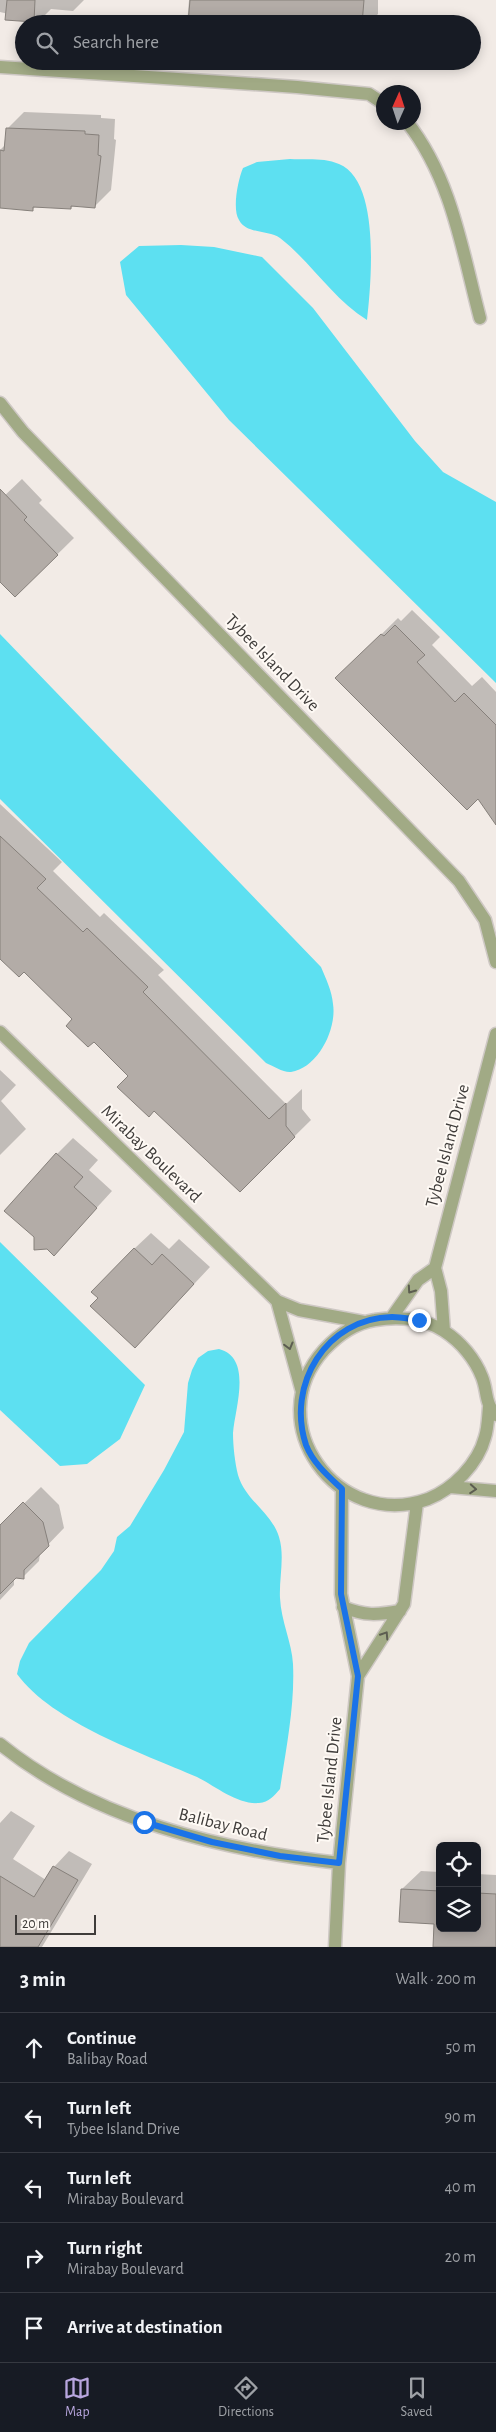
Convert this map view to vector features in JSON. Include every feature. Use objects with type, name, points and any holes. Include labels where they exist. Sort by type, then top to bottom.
[{"type":"street","points":[[0,68],[15,69]]},
{"type":"street","points":[[31,70],[297,87],[369,94],[376,99]]},
{"type":"street","points":[[413,130],[425,145],[450,202],[480,318]]},
{"type":"street","name":"Tybee Island Drive","points":[[0,403],[50,460],[460,881],[485,920],[496,962]]},
{"type":"street","name":"Mirabay Boulevard","points":[[0,1032],[277,1301],[299,1310],[364,1322]]},
{"type":"street","name":"Tybee Island Drive","points":[[444,1331],[441,1291],[435,1268],[496,1034]]},
{"type":"street","points":[[392,1317],[418,1280],[435,1268]]},
{"type":"street","name":"Mirabay Boulevard","points":[[277,1301],[302,1392]]},
{"type":"street","name":"Mirabay Boulevard","points":[[392,1317],[419,1320],[444,1331],[467,1351],[483,1377],[492,1411],[485,1438],[472,1465],[450,1487],[417,1503],[391,1505],[365,1500],[342,1489],[321,1470],[307,1446],[300,1420],[302,1392],[314,1362],[336,1337],[364,1322],[392,1317]]},
{"type":"street","name":"Mirabay Boulevard","points":[[450,1487],[496,1490]]},
{"type":"street","name":"Tybee Island Drive","points":[[335,1947],[339,1863],[358,1676],[341,1594],[342,1489]]},
{"type":"street","name":"Tybee Island Drive","points":[[358,1676],[404,1604],[417,1503]]},
{"type":"street","points":[[343,1607],[362,1614],[400,1612]]},
{"type":"street","name":"Balibay Road","points":[[0,1744],[56,1782],[144,1822],[212,1842],[280,1856],[339,1863]]},
{"type":"water","points":[[290,159],[321,160],[339,164],[352,174],[362,190],[367,211],[371,259],[367,320],[343,302],[302,258],[280,238],[247,228],[239,220],[236,202],[243,168],[257,162]]},
{"type":"water","points":[[181,245],[214,247],[262,257],[313,308],[415,441],[443,472],[496,502],[496,683],[229,420],[126,295],[120,262],[139,246]]},
{"type":"water","points":[[0,634],[321,967],[333,1004],[332,1025],[324,1046],[310,1063],[301,1069],[288,1072],[266,1063],[0,799]]},
{"type":"water","points":[[0,1242],[145,1385],[120,1439],[87,1464],[60,1466],[0,1410]]},
{"type":"water","points":[[219,1349],[229,1354],[236,1362],[239,1373],[240,1385],[233,1433],[238,1475],[246,1492],[276,1528],[281,1544],[281,1607],[293,1664],[291,1711],[280,1789],[268,1800],[259,1803],[251,1803],[235,1798],[197,1777],[125,1747],[75,1722],[33,1692],[17,1674],[20,1661],[29,1643],[101,1570],[114,1551],[117,1537],[130,1526],[164,1470],[184,1432],[188,1383],[198,1358],[208,1351]]},
{"type":"building","points":[[7,0],[35,0],[34,15],[15,15],[15,21],[5,20]]},
{"type":"building","points":[[190,0],[364,0],[363,15],[189,15]]},
{"type":"building","points":[[6,128],[85,131],[85,134],[99,135],[98,155],[101,156],[95,208],[71,206],[71,209],[33,207],[33,211],[0,208],[0,150],[4,151]]},
{"type":"building","points":[[0,489],[27,517],[24,520],[58,555],[15,597],[0,582]]},
{"type":"building","points":[[395,625],[425,655],[417,662],[455,702],[464,693],[496,725],[496,825],[478,799],[467,810],[335,678],[381,634],[384,636]]},
{"type":"building","points":[[0,836],[46,879],[37,888],[83,932],[87,928],[148,987],[143,992],[269,1119],[286,1103],[286,1126],[295,1137],[240,1192],[154,1111],[149,1117],[117,1087],[128,1076],[94,1042],[88,1047],[66,1026],[72,1019],[24,972],[19,977],[0,959]]},
{"type":"building","points":[[56,1153],[83,1177],[74,1187],[97,1208],[54,1256],[47,1249],[34,1250],[34,1237],[4,1211]]},
{"type":"building","points":[[134,1248],[152,1265],[162,1254],[194,1284],[135,1348],[90,1306],[98,1298],[91,1292]]},
{"type":"building","points":[[23,1502],[43,1522],[49,1546],[24,1570],[24,1579],[16,1578],[0,1594],[0,1525]]},
{"type":"building","points":[[53,1866],[78,1880],[38,1947],[0,1947],[0,1876],[34,1897]]},
{"type":"building","points":[[401,1889],[436,1891],[436,1932],[481,1932],[481,1893],[496,1894],[496,1947],[433,1947],[434,1924],[399,1922]]},
{"type":"route","points":[[144,1822],[212,1842],[280,1856],[339,1863],[358,1676],[341,1594],[342,1489],[321,1470],[307,1446],[300,1420],[302,1392],[314,1362],[336,1337],[364,1322],[392,1317],[419,1320]]}]
